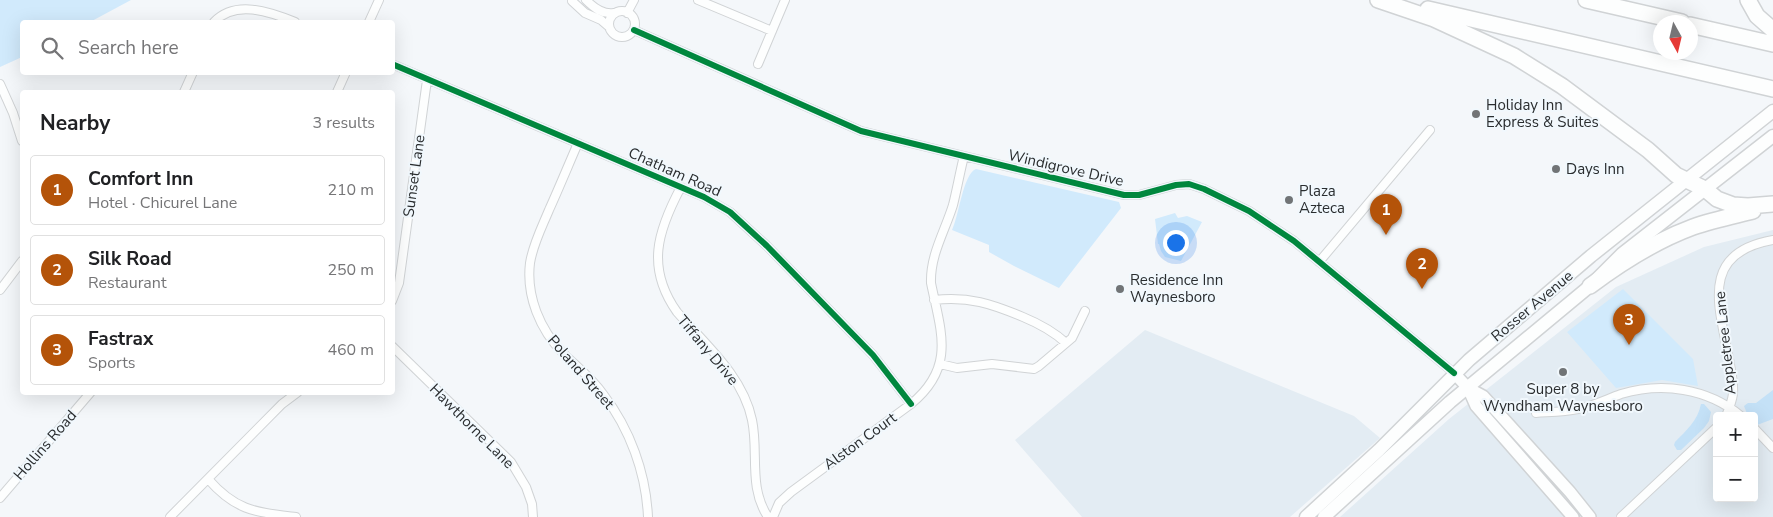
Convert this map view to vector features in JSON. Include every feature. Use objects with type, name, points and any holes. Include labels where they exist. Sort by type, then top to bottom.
[{"type":"highway","points":[[1378,0],[1434,19],[1514,56],[1562,86],[1648,150],[1676,175],[1705,189],[1717,199],[1733,205],[1773,205]]},
{"type":"highway","points":[[1390,0],[1773,89]]},
{"type":"highway","points":[[1586,0],[1653,15]]},
{"type":"highway","points":[[1748,0],[1758,16],[1773,30]]},
{"type":"highway","points":[[1698,26],[1773,44]]},
{"type":"highway","points":[[1590,286],[1632,257],[1673,235],[1716,220],[1773,205]]},
{"type":"main road","name":"Rosser Avenue","points":[[1306,517],[1379,450],[1454,374],[1584,262],[1773,111]]},
{"type":"main road","name":"Rosser Avenue","points":[[1324,517],[1468,388],[1590,286],[1622,254],[1773,136]]},
{"type":"main road","points":[[1454,374],[1468,388],[1483,396],[1570,492],[1590,517]]},
{"type":"main road","points":[[1468,388],[1476,406],[1573,517]]},
{"type":"street","points":[[370,20],[379,0]]},
{"type":"street","points":[[570,0],[585,13],[608,26],[612,34],[620,37],[628,36],[634,30],[634,20],[627,13],[623,11],[609,14],[599,11],[586,0]]},
{"type":"street","points":[[627,13],[634,0]]},
{"type":"street","points":[[698,0],[772,32]]},
{"type":"street","points":[[758,64],[785,0]]},
{"type":"street","points":[[216,20],[229,9],[244,5],[258,7],[290,20]]},
{"type":"street","points":[[608,26],[614,13]]},
{"type":"street","name":"Windigrove Drive","points":[[634,30],[849,126],[870,133],[1132,196],[1176,185],[1196,185],[1231,201],[1265,220],[1294,241],[1454,374]]},
{"type":"street","name":"Chatham Road","points":[[395,65],[681,187],[720,206],[747,227],[872,355],[911,404]]},
{"type":"street","points":[[185,90],[192,75]]},
{"type":"street","points":[[338,90],[345,75]]},
{"type":"street","name":"Sunset Lane","points":[[395,293],[399,283],[427,80]]},
{"type":"street","points":[[1,89],[20,136]]},
{"type":"street","points":[[1319,262],[1430,130]]},
{"type":"street","name":"Poland Street","points":[[578,143],[536,240],[530,265],[530,286],[536,312],[551,340],[598,387],[614,409],[625,429],[643,477],[648,517]]},
{"type":"street","name":"Alston Court","points":[[773,517],[779,504],[791,492],[911,404],[931,384],[940,364],[942,339],[931,283],[932,265],[952,206],[964,156]]},
{"type":"street","name":"Tiffany Drive","points":[[681,187],[660,238],[657,258],[660,280],[677,312],[735,379],[743,394],[752,418],[754,430],[754,468],[757,491],[768,517]]},
{"type":"street","name":"Appletree Lane","points":[[1728,412],[1733,393],[1719,305],[1719,283],[1724,268],[1735,255],[1749,246],[1773,240]]},
{"type":"street","points":[[0,290],[20,264]]},
{"type":"street","points":[[934,300],[968,299],[993,304],[1050,329],[1066,343]]},
{"type":"street","points":[[940,364],[956,368],[992,364],[1034,368],[1066,343],[1075,333],[1085,311]]},
{"type":"street","name":"Hawthorne Lane","points":[[395,349],[511,462],[526,487],[532,504],[533,517]]},
{"type":"street","points":[[1536,413],[1579,409],[1622,394],[1653,388],[1684,390],[1716,401],[1736,412]]},
{"type":"street","name":"Hollins Road","points":[[0,498],[88,395]]},
{"type":"street","points":[[170,517],[282,404],[294,395]]},
{"type":"street","points":[[1621,517],[1713,431]]},
{"type":"street","points":[[1758,432],[1773,448]]},
{"type":"street","points":[[208,479],[225,496],[246,509],[296,517]]},
{"type":"shaded area","points":[[0,0],[131,0],[94,20],[20,20],[20,58],[0,67]]},
{"type":"shaded area","points":[[976,169],[1119,202],[1121,208],[1059,288],[989,252],[989,245],[952,230],[968,179]]},
{"type":"shaded area","points":[[1175,213],[1178,218],[1187,216],[1202,222],[1181,261],[1165,257],[1158,244],[1155,219]]},
{"type":"shaded area","points":[[1773,230],[1773,517],[1340,517],[1449,419],[1616,287],[1704,247]]},
{"type":"shaded area","points":[[1623,289],[1693,359],[1698,386],[1662,380],[1616,388],[1567,332]]},
{"type":"shaded area","points":[[1145,330],[1354,416],[1380,438],[1290,517],[1082,517],[1015,440]]},
{"type":"shaded area","points":[[1773,390],[1773,419],[1758,425],[1758,412],[1746,412],[1744,406],[1748,403],[1756,403]]},
{"type":"shaded area","points":[[1701,404],[1704,404],[1711,412],[1709,421],[1681,450],[1677,450],[1674,445],[1675,442],[1694,420]]},
{"type":"cycle path","points":[[634,30],[861,131],[1124,195],[1139,195],[1176,185],[1189,184],[1204,189],[1249,211],[1294,241],[1454,373]]},
{"type":"cycle path","points":[[395,65],[704,197],[730,212],[767,246],[873,355],[911,404]]},
{"type":"place","name":"Holiday Inn Express & Suites","points":[[1476,114]]},
{"type":"place","name":"Days Inn","points":[[1556,169]]},
{"type":"place","name":"Plaza Azteca","points":[[1289,200]]},
{"type":"place","name":"Comfort Inn","points":[[1386,235]]},
{"type":"place","name":"Residence Inn Waynesboro","points":[[1120,289]]},
{"type":"place","name":"Silk Road","points":[[1422,289]]},
{"type":"place","name":"Fastrax","points":[[1629,345]]},
{"type":"place","name":"Super 8 by Wyndham Waynesboro","points":[[1563,372]]}]
